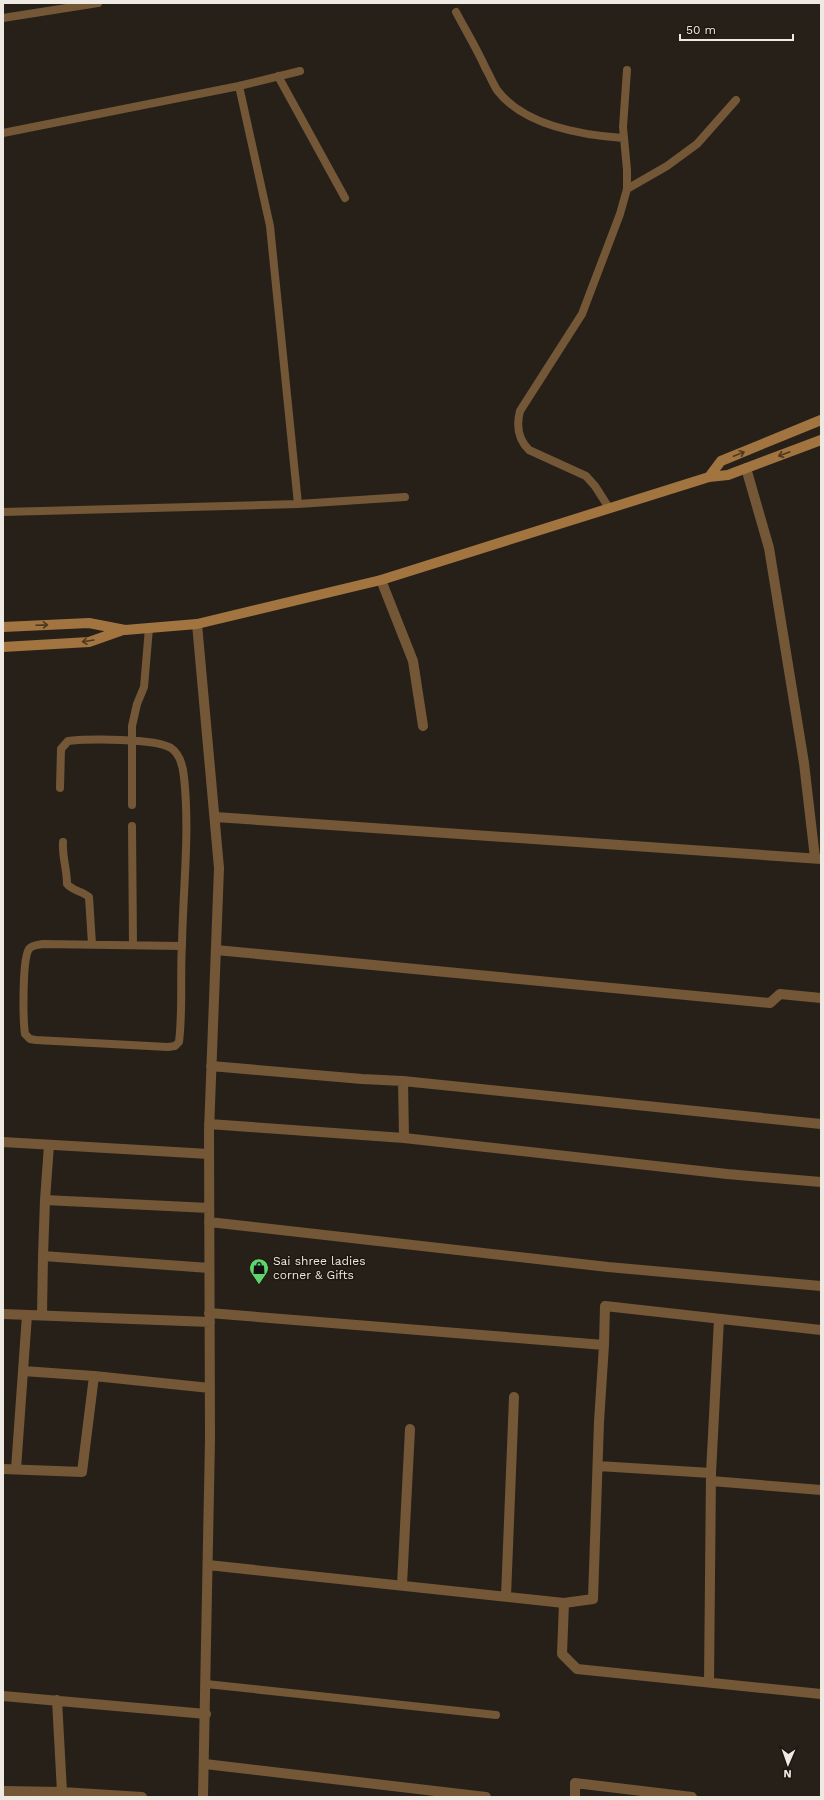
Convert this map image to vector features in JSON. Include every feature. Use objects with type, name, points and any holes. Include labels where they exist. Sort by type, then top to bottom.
[{"type":"street","points":[[709,477],[720,461],[821,420]]},
{"type":"street","points":[[3,647],[89,642],[125,630],[197,624],[381,580],[709,477],[728,475],[821,440]]},
{"type":"street","points":[[799,449],[821,446]]},
{"type":"street","points":[[215,817],[818,859],[769,548],[746,468]]},
{"type":"street","points":[[381,580],[413,661],[423,726]]},
{"type":"street","points":[[3,627],[89,623],[125,630]]},
{"type":"street","points":[[197,624],[219,868],[209,1124],[210,1388],[206,1714],[203,1797]]},
{"type":"street","points":[[216,950],[770,1003],[780,994],[821,998]]},
{"type":"street","points":[[211,1066],[403,1081],[821,1124]]},
{"type":"street","points":[[403,1081],[404,1138]]},
{"type":"street","points":[[209,1124],[404,1138],[727,1174],[821,1182]]},
{"type":"street","points":[[3,1142],[209,1154]]},
{"type":"street","points":[[42,1316],[45,1200],[49,1145]]},
{"type":"street","points":[[45,1200],[209,1208]]},
{"type":"street","points":[[209,1222],[608,1267],[821,1286]]},
{"type":"street","points":[[43,1256],[209,1268]]},
{"type":"street","points":[[208,1565],[564,1603],[593,1599],[605,1306],[821,1330]]},
{"type":"street","points":[[3,1314],[42,1316],[209,1318],[604,1345]]},
{"type":"street","points":[[16,1469],[27,1315]]},
{"type":"street","points":[[709,1682],[711,1477],[719,1319]]},
{"type":"street","points":[[23,1371],[94,1376],[210,1388]]},
{"type":"street","points":[[3,1469],[82,1472],[94,1376]]},
{"type":"street","points":[[506,1596],[514,1397]]},
{"type":"street","points":[[402,1585],[410,1429]]},
{"type":"street","points":[[598,1466],[821,1490]]},
{"type":"street","points":[[564,1603],[562,1654],[577,1669],[821,1694]]},
{"type":"street","points":[[3,1696],[206,1714]]},
{"type":"street","points":[[57,1700],[62,1792]]},
{"type":"street","points":[[205,1764],[486,1797]]},
{"type":"street","points":[[575,1797],[575,1783],[692,1797]]},
{"type":"street","points":[[3,1790],[142,1797]]},
{"type":"lane","points":[[3,18],[44,7],[98,3]]},
{"type":"lane","points":[[456,12],[496,89],[508,102],[525,114],[551,125],[594,134],[623,138]]},
{"type":"lane","points":[[609,508],[595,486],[586,476],[529,450],[522,443],[517,420],[520,411],[582,314],[608,250],[627,189],[627,170],[623,138],[627,70]]},
{"type":"lane","points":[[3,133],[239,86],[300,71]]},
{"type":"lane","points":[[278,76],[345,198]]},
{"type":"lane","points":[[239,86],[270,226],[298,504]]},
{"type":"lane","points":[[627,189],[667,166],[697,144],[736,100]]},
{"type":"lane","points":[[3,512],[298,504],[405,497]]},
{"type":"lane","points":[[132,805],[132,740],[134,718],[144,687],[149,628]]},
{"type":"lane","points":[[60,788],[61,749],[68,741],[132,740],[171,748],[182,766],[184,778],[186,836],[179,1042],[175,1046],[168,1047],[52,1042],[30,1039],[24,1034],[25,965],[29,949],[34,946],[43,944],[182,946]]},
{"type":"lane","points":[[132,826],[133,945]]},
{"type":"lane","points":[[63,842],[63,858],[67,870],[67,884],[73,890],[89,897],[92,944]]},
{"type":"lane","points":[[206,1684],[496,1715]]},
{"type":"place","name":"Sai shree ladies corner & Gifts","points":[[259,1285]]}]
